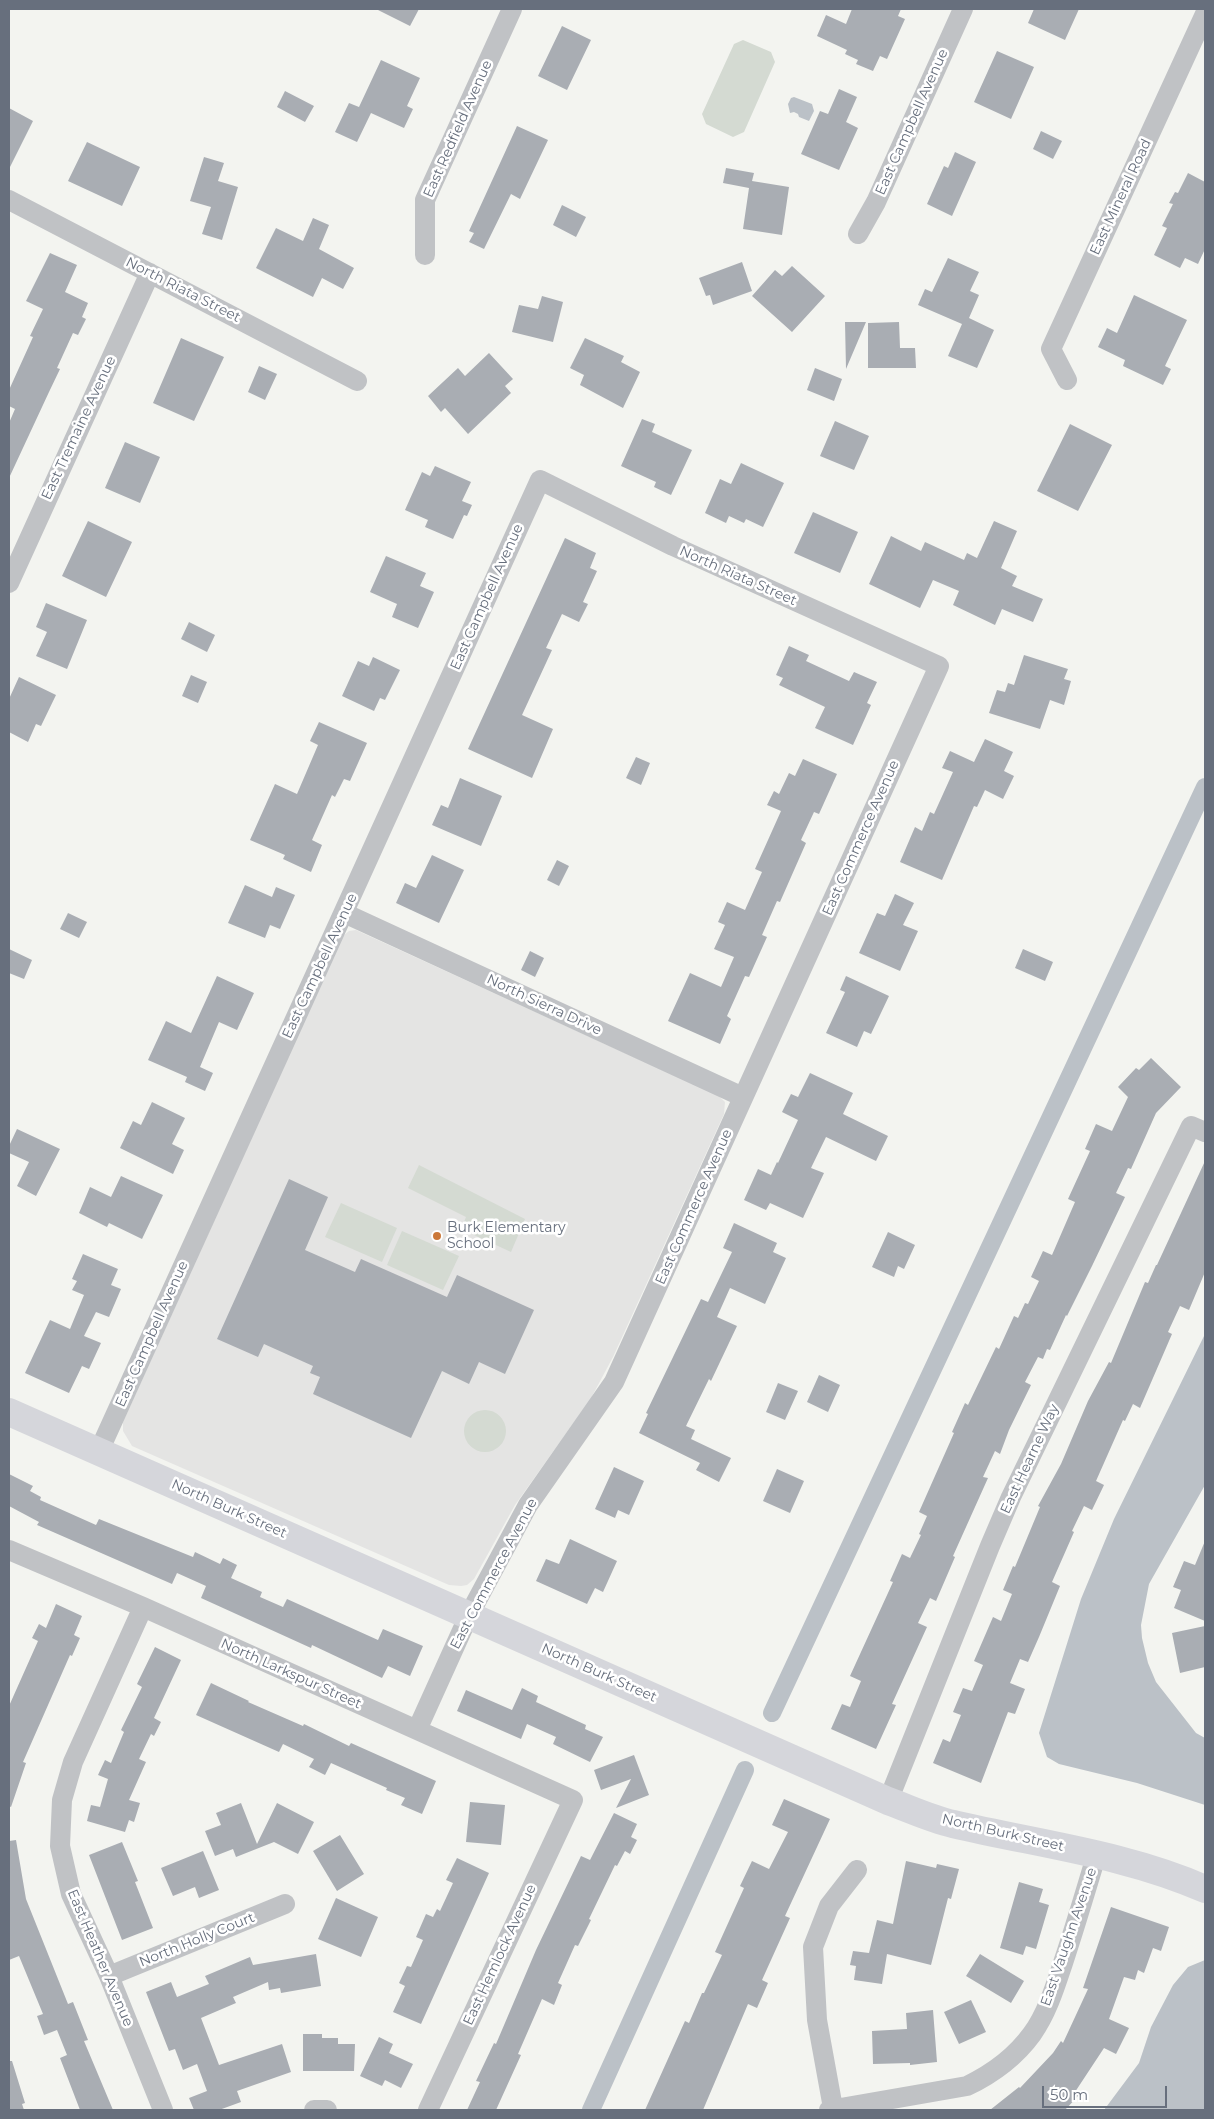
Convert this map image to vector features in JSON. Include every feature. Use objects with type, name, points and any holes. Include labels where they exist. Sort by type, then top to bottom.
[{"type":"street","name":"East Redfield Avenue","points":[[425,255],[425,200],[512,9]]},
{"type":"street","name":"East Campbell Avenue","points":[[858,234],[876,202],[964,9]]},
{"type":"street","name":"East Mineral Road","points":[[1067,380],[1050,349],[1205,14]]},
{"type":"street","name":"North Riata Street","points":[[9,200],[357,380]]},
{"type":"street","name":"East Tremaine Avenue","points":[[9,583],[150,273]]},
{"type":"street","name":"East Campbell Avenue","points":[[99,1452],[540,480]]},
{"type":"street","name":"North Riata Street","points":[[540,480],[673,546],[940,666]]},
{"type":"street","name":"East Commerce Avenue","points":[[417,1730],[469,1615],[528,1505],[614,1382],[940,666]]},
{"type":"street","name":"North Sierra Drive","points":[[344,913],[744,1097]]},
{"type":"street","name":"East Hearne Way","points":[[888,1801],[990,1546],[1012,1497],[1198,1129]]},
{"type":"street","name":"North Burk Street","points":[[9,1412],[888,1801],[952,1824],[1097,1853],[1205,1889]]},
{"type":"street","name":"North Larkspur Street","points":[[9,1550],[143,1607],[573,1800]]},
{"type":"street","name":"East Heather Avenue","points":[[143,1607],[73,1762],[62,1800],[60,1846],[71,1894],[109,1976],[163,2110]]},
{"type":"street","name":"East Hemlock Avenue","points":[[428,2110],[573,1800]]},
{"type":"street","name":"East Vaughn Avenue","points":[[831,2109],[967,2086],[986,2076],[1003,2063],[1032,2034],[1050,2000],[1083,1902],[1097,1853]]},
{"type":"street","points":[[831,2109],[817,2020],[813,1947],[829,1906],[857,1870]]},
{"type":"street","name":"North Holly Court","points":[[109,1976],[285,1904]]},
{"type":"street","points":[[314,2110],[326,2110]]},
{"type":"shaded area","points":[[743,40],[771,52],[775,62],[744,132],[733,137],[706,124],[702,114],[734,44]]},
{"type":"shaded area","points":[[794,97],[812,104],[814,111],[809,121],[799,117],[794,112],[790,113],[788,104],[791,98]]},
{"type":"shaded area","name":"Burk Elementary School","points":[[356,930],[719,1096],[725,1102],[724,1114],[613,1357],[590,1400],[515,1505],[474,1579],[467,1585],[461,1586],[449,1585],[132,1446],[123,1431],[123,1422],[343,936],[349,931]]},
{"type":"shaded area","points":[[419,1165],[525,1219],[511,1252],[461,1229],[466,1217],[408,1188]]},
{"type":"shaded area","points":[[341,1203],[397,1228],[382,1262],[325,1237]]},
{"type":"shaded area","points":[[402,1231],[459,1256],[443,1290],[387,1265]]},
{"type":"shaded area","points":[[1205,1334],[1205,1485],[1149,1584],[1141,1625],[1148,1663],[1156,1682],[1196,1733],[1205,1738],[1205,1805],[1137,1783],[1059,1764],[1047,1757],[1039,1733],[1081,1599],[1114,1519]]},
{"type":"shaded area","points":[[485,1410],[500,1416],[506,1431],[500,1446],[485,1452],[470,1446],[464,1431],[470,1416]]},
{"type":"shaded area","points":[[1205,1960],[1205,2110],[1104,2110],[1139,2063],[1151,2027],[1173,1985],[1188,1967]]},
{"type":"building","points":[[376,9],[419,9],[410,26]]},
{"type":"building","points":[[852,9],[901,9],[898,16],[905,19],[887,59],[880,56],[873,71],[856,64],[858,60],[845,54],[847,50],[817,36],[826,15],[846,24]]},
{"type":"building","points":[[1034,9],[1079,9],[1065,40],[1028,23]]},
{"type":"building","points":[[562,26],[591,40],[567,90],[538,76]]},
{"type":"building","points":[[997,51],[1034,67],[1011,119],[974,102]]},
{"type":"building","points":[[381,60],[420,78],[407,106],[413,109],[404,128],[371,113],[357,142],[335,132],[349,103],[359,107]]},
{"type":"building","points":[[839,89],[857,97],[846,122],[858,128],[839,170],[801,154],[820,111],[828,114]]},
{"type":"building","points":[[285,91],[314,106],[305,122],[277,107]]},
{"type":"building","points":[[9,108],[33,121],[9,169]]},
{"type":"building","points":[[517,126],[548,140],[520,199],[511,194],[484,249],[469,242],[474,233],[469,231]]},
{"type":"building","points":[[1041,131],[1062,141],[1053,159],[1033,149]]},
{"type":"building","points":[[87,142],[140,167],[122,206],[68,181]]},
{"type":"building","points":[[955,152],[976,162],[952,216],[927,204],[944,166],[948,168]]},
{"type":"building","points":[[204,157],[224,163],[218,181],[238,187],[222,240],[202,234],[211,207],[190,201]]},
{"type":"building","points":[[726,168],[754,173],[752,181],[789,187],[782,235],[743,229],[749,188],[723,183]]},
{"type":"building","points":[[1188,173],[1205,182],[1205,249],[1198,264],[1185,258],[1180,268],[1154,255],[1167,228],[1162,226],[1173,204],[1169,203],[1175,192],[1178,193]]},
{"type":"building","points":[[562,205],[586,217],[576,237],[553,225]]},
{"type":"building","points":[[313,218],[329,225],[319,249],[354,268],[343,289],[322,278],[313,297],[256,268],[276,228],[303,241]]},
{"type":"building","points":[[50,253],[77,265],[65,292],[88,303],[82,317],[86,319],[78,335],[73,333],[57,368],[60,369],[9,478],[9,423],[15,409],[9,406],[9,390],[33,337],[30,336],[43,309],[26,301]]},
{"type":"building","points":[[948,258],[979,272],[970,291],[979,295],[969,318],[994,330],[977,368],[948,356],[962,324],[918,305],[925,289],[932,292]]},
{"type":"building","points":[[742,262],[752,291],[713,305],[710,295],[706,296],[699,278]]},
{"type":"building","points":[[792,266],[825,296],[792,332],[752,296],[775,270],[782,276]]},
{"type":"building","points":[[1134,295],[1187,320],[1165,366],[1171,369],[1163,385],[1123,366],[1125,360],[1098,347],[1107,328],[1117,333]]},
{"type":"building","points":[[542,296],[563,302],[553,342],[512,332],[519,305],[538,309]]},
{"type":"building","points":[[845,322],[866,322],[846,369]]},
{"type":"building","points":[[899,322],[900,348],[915,348],[916,368],[868,368],[868,323]]},
{"type":"building","points":[[181,338],[224,357],[194,421],[153,403]]},
{"type":"building","points":[[585,338],[624,356],[621,362],[640,372],[623,408],[580,385],[584,375],[570,368]]},
{"type":"building","points":[[489,353],[513,379],[505,386],[511,393],[468,434],[445,408],[441,412],[428,396],[458,368],[465,376]]},
{"type":"building","points":[[259,366],[277,374],[265,400],[248,392]]},
{"type":"building","points":[[815,368],[842,379],[834,401],[807,390]]},
{"type":"building","points":[[642,419],[655,424],[652,432],[692,450],[671,495],[654,487],[656,482],[621,466]]},
{"type":"building","points":[[835,421],[869,436],[854,470],[820,456]]},
{"type":"building","points":[[1070,424],[1112,445],[1078,511],[1037,491]]},
{"type":"building","points":[[125,442],[160,457],[140,503],[105,488]]},
{"type":"building","points":[[741,463],[784,483],[763,527],[746,519],[744,523],[729,516],[726,523],[705,513],[720,479],[731,484]]},
{"type":"building","points":[[435,466],[471,482],[462,501],[472,505],[467,516],[464,515],[453,539],[425,527],[428,520],[405,510],[422,472],[430,476]]},
{"type":"building","points":[[813,512],[858,532],[840,573],[794,553]]},
{"type":"building","points":[[88,521],[132,542],[106,597],[62,576]]},
{"type":"building","points":[[994,521],[1017,531],[1001,568],[1017,576],[1012,586],[1043,599],[1033,622],[1002,609],[995,625],[953,605],[959,591],[933,580],[920,608],[869,584],[891,536],[921,551],[925,542],[964,560],[967,553],[977,558]]},
{"type":"building","points":[[565,538],[596,553],[590,568],[597,571],[583,602],[588,604],[579,622],[562,614],[546,648],[552,650],[522,715],[553,729],[532,778],[468,749]]},
{"type":"building","points":[[386,556],[426,573],[420,586],[434,592],[418,628],[392,617],[397,604],[370,592]]},
{"type":"building","points":[[46,603],[87,620],[67,669],[36,656],[47,632],[36,627]]},
{"type":"building","points":[[189,622],[215,635],[207,652],[181,639]]},
{"type":"building","points":[[789,646],[809,655],[806,661],[849,681],[854,672],[877,682],[867,703],[871,705],[853,745],[815,728],[825,707],[779,685],[783,678],[776,675]]},
{"type":"building","points":[[1024,655],[1068,669],[1064,679],[1071,681],[1064,705],[1050,700],[1040,729],[989,713],[997,690],[1005,692],[1008,683],[1014,685]]},
{"type":"building","points":[[373,657],[400,670],[385,700],[380,698],[374,711],[342,696],[358,661],[369,666]]},
{"type":"building","points":[[191,675],[207,682],[198,703],[182,696]]},
{"type":"building","points":[[19,677],[56,695],[41,726],[36,724],[28,742],[9,732],[9,699]]},
{"type":"building","points":[[319,722],[367,743],[350,781],[344,779],[335,797],[332,795],[312,840],[322,845],[311,872],[283,859],[285,855],[250,840],[275,784],[297,794],[318,745],[310,741]]},
{"type":"building","points":[[985,739],[1013,752],[1004,771],[1014,776],[1003,799],[985,790],[977,807],[974,806],[942,880],[900,862],[915,827],[922,831],[930,812],[934,814],[953,772],[942,768],[950,751],[974,762]]},
{"type":"building","points":[[636,757],[650,763],[641,785],[626,778]]},
{"type":"building","points":[[803,759],[837,774],[819,814],[814,812],[801,840],[806,843],[780,902],[777,901],[762,935],[767,937],[749,977],[745,976],[727,1016],[731,1019],[720,1044],[668,1021],[690,973],[721,987],[734,957],[714,949],[725,925],[718,922],[727,902],[745,910],[762,872],[755,869],[781,811],[767,805],[774,791],[779,794],[789,773],[795,776]]},
{"type":"building","points":[[460,778],[502,796],[481,846],[432,825],[441,805],[448,808]]},
{"type":"building","points":[[432,855],[464,870],[439,923],[396,903],[405,883],[416,888]]},
{"type":"building","points":[[557,860],[569,866],[559,886],[547,880]]},
{"type":"building","points":[[245,885],[272,897],[276,887],[295,895],[280,929],[270,925],[265,938],[228,923]]},
{"type":"building","points":[[895,894],[914,903],[903,925],[918,931],[900,971],[859,953],[877,913],[885,916]]},
{"type":"building","points":[[68,913],[87,922],[79,938],[60,929]]},
{"type":"building","points":[[9,949],[32,960],[24,979],[9,973]]},
{"type":"building","points":[[1023,949],[1053,962],[1045,981],[1015,968]]},
{"type":"building","points":[[530,951],[544,958],[535,977],[521,970]]},
{"type":"building","points":[[217,976],[254,993],[237,1030],[219,1022],[200,1067],[213,1073],[205,1091],[185,1082],[187,1077],[148,1060],[166,1021],[191,1033]]},
{"type":"building","points":[[846,976],[889,996],[871,1034],[864,1031],[857,1047],[826,1033],[845,992],[840,990]]},
{"type":"building","points":[[1151,1058],[1181,1087],[1156,1113],[1131,1169],[1128,1168],[1116,1193],[1125,1197],[1092,1266],[1050,1350],[1047,1349],[1043,1359],[1038,1357],[1025,1382],[1031,1385],[1009,1430],[1000,1454],[995,1451],[983,1477],[988,1478],[953,1556],[955,1557],[936,1601],[930,1598],[918,1623],[927,1627],[892,1704],[896,1705],[876,1749],[831,1729],[842,1704],[850,1707],[861,1681],[850,1676],[893,1582],[890,1581],[902,1554],[910,1558],[921,1535],[919,1534],[927,1516],[919,1512],[954,1433],[952,1432],[965,1403],[968,1405],[996,1347],[999,1349],[1014,1316],[1018,1318],[1025,1303],[1028,1304],[1039,1281],[1031,1277],[1043,1251],[1052,1255],[1075,1202],[1068,1199],[1090,1151],[1085,1149],[1096,1124],[1112,1131],[1128,1097],[1118,1087],[1136,1068],[1139,1070]]},
{"type":"building","points":[[810,1073],[853,1093],[843,1114],[888,1136],[876,1161],[826,1137],[811,1168],[824,1173],[803,1218],[770,1203],[766,1210],[744,1200],[758,1169],[771,1175],[778,1163],[798,1120],[782,1112],[791,1094],[798,1097]]},
{"type":"building","points":[[152,1102],[185,1118],[172,1144],[184,1150],[173,1174],[120,1148],[133,1121],[141,1125]]},
{"type":"building","points":[[17,1129],[60,1149],[36,1196],[17,1186],[29,1162],[9,1153],[9,1146]]},
{"type":"building","points":[[1205,1161],[1205,1272],[1189,1310],[1180,1306],[1168,1332],[1172,1334],[1140,1408],[1133,1404],[1125,1421],[1123,1420],[1096,1481],[1104,1485],[1092,1510],[1084,1506],[1072,1531],[1074,1532],[1052,1582],[1060,1586],[1028,1662],[1020,1659],[1010,1683],[1025,1689],[1015,1714],[1008,1712],[981,1783],[933,1763],[943,1739],[950,1742],[961,1715],[953,1712],[963,1688],[972,1691],[983,1665],[974,1661],[993,1617],[1001,1621],[1012,1594],[1003,1590],[1013,1566],[1015,1567],[1040,1507],[1038,1506],[1061,1464],[1088,1401],[1109,1362],[1111,1363],[1145,1282],[1148,1283],[1157,1265]]},
{"type":"building","points":[[121,1176],[163,1195],[142,1239],[109,1223],[107,1227],[79,1213],[90,1187],[111,1197]]},
{"type":"building","points":[[289,1179],[328,1197],[305,1250],[355,1272],[361,1259],[447,1297],[457,1275],[534,1310],[505,1374],[479,1362],[469,1384],[442,1371],[411,1438],[313,1394],[320,1377],[310,1373],[313,1366],[264,1344],[258,1357],[217,1339]]},
{"type":"building","points":[[734,1223],[777,1243],[773,1252],[786,1258],[765,1304],[730,1288],[717,1317],[737,1326],[711,1381],[709,1379],[686,1426],[695,1430],[691,1439],[731,1458],[719,1482],[696,1470],[700,1463],[639,1433],[648,1414],[646,1413],[701,1299],[708,1302],[732,1252],[723,1248]]},
{"type":"building","points":[[888,1232],[915,1245],[904,1269],[898,1266],[894,1277],[872,1267]]},
{"type":"building","points":[[83,1254],[118,1269],[111,1285],[121,1289],[109,1317],[96,1312],[84,1336],[101,1343],[89,1369],[82,1366],[69,1393],[25,1373],[50,1320],[70,1329],[84,1295],[72,1290],[77,1281],[72,1279]]},
{"type":"building","points":[[819,1375],[840,1385],[828,1412],[807,1402]]},
{"type":"building","points":[[778,1383],[798,1391],[785,1420],[766,1412]]},
{"type":"building","points":[[614,1467],[644,1481],[629,1515],[618,1510],[615,1518],[595,1509]]},
{"type":"building","points":[[777,1469],[804,1481],[790,1513],[763,1501]]},
{"type":"building","points":[[9,1474],[33,1486],[30,1491],[41,1497],[40,1500],[96,1525],[99,1519],[193,1557],[195,1552],[220,1564],[223,1558],[237,1565],[231,1578],[262,1592],[260,1597],[283,1607],[287,1599],[378,1640],[383,1629],[423,1646],[410,1676],[388,1666],[382,1678],[312,1645],[311,1648],[201,1598],[206,1586],[177,1573],[172,1584],[37,1525],[39,1522],[9,1506]]},
{"type":"building","points":[[570,1539],[617,1561],[603,1592],[595,1588],[587,1604],[536,1581],[546,1559],[559,1564]]},
{"type":"building","points":[[1205,1541],[1205,1621],[1174,1608],[1181,1590],[1173,1587],[1184,1561],[1195,1565]]},
{"type":"building","points":[[56,1604],[82,1616],[74,1635],[80,1638],[72,1656],[70,1655],[23,1762],[26,1763],[11,1807],[9,1806],[9,1706],[38,1641],[32,1638],[39,1624],[46,1628]]},
{"type":"building","points":[[1205,1626],[1205,1667],[1180,1673],[1172,1633]]},
{"type":"building","points":[[155,1647],[181,1660],[154,1718],[161,1722],[154,1736],[151,1734],[139,1759],[146,1762],[129,1800],[140,1803],[134,1822],[129,1820],[125,1832],[87,1821],[91,1805],[100,1807],[108,1779],[98,1775],[105,1760],[111,1763],[124,1732],[121,1730],[142,1687],[137,1684]]},
{"type":"building","points":[[211,1683],[248,1702],[303,1726],[304,1724],[349,1746],[351,1743],[436,1781],[422,1814],[401,1805],[405,1798],[331,1763],[325,1775],[309,1767],[314,1759],[283,1744],[279,1752],[196,1715]]},
{"type":"building","points":[[522,1688],[538,1696],[536,1702],[586,1725],[585,1729],[603,1737],[590,1762],[553,1744],[556,1737],[527,1724],[521,1739],[457,1711],[466,1690],[512,1710]]},
{"type":"building","points":[[634,1755],[649,1795],[616,1808],[631,1779],[601,1790],[594,1770]]},
{"type":"building","points":[[784,1799],[830,1819],[785,1916],[790,1918],[762,1980],[768,1983],[757,2008],[748,2004],[703,2110],[645,2110],[685,2021],[689,2023],[722,1955],[715,1952],[744,1888],[740,1886],[752,1861],[769,1869],[788,1832],[772,1825]]},
{"type":"building","points":[[470,1802],[505,1805],[501,1845],[466,1842]]},
{"type":"building","points":[[241,1803],[257,1844],[277,1803],[314,1822],[298,1854],[274,1842],[236,1857],[233,1849],[215,1856],[205,1831],[221,1825],[216,1813]]},
{"type":"building","points":[[614,1813],[637,1824],[631,1837],[637,1840],[630,1854],[625,1851],[617,1866],[615,1865],[589,1919],[591,1920],[578,1946],[575,1945],[558,1983],[562,1985],[554,2005],[542,1999],[518,2054],[521,2055],[496,2110],[467,2110],[480,2082],[476,2081],[494,2043],[496,2044],[536,1950],[581,1856],[590,1860]]},
{"type":"building","points":[[340,1835],[364,1874],[337,1891],[313,1851]]},
{"type":"building","points":[[16,1840],[26,1899],[68,2004],[73,2002],[88,2040],[84,2041],[113,2110],[80,2110],[60,2058],[67,2055],[57,2030],[44,2035],[37,2016],[43,2014],[19,1956],[9,1960],[9,1841]]},
{"type":"building","points":[[122,1842],[138,1881],[135,1882],[153,1928],[122,1940],[89,1855]]},
{"type":"building","points":[[203,1851],[219,1890],[199,1898],[195,1887],[173,1896],[161,1868]]},
{"type":"building","points":[[457,1858],[489,1873],[421,2024],[393,2012],[405,1986],[399,1983],[407,1966],[411,1967],[423,1940],[416,1937],[426,1914],[433,1917],[437,1909],[440,1911],[453,1883],[446,1880]]},
{"type":"building","points":[[906,1861],[936,1868],[937,1864],[959,1869],[951,1899],[948,1898],[931,1965],[887,1954],[882,1984],[854,1980],[856,1966],[850,1965],[853,1951],[869,1953],[877,1920],[893,1924]]},
{"type":"building","points":[[1019,1882],[1043,1889],[1039,1902],[1049,1905],[1036,1949],[1026,1946],[1023,1955],[1000,1948]]},
{"type":"building","points":[[336,1898],[378,1917],[361,1957],[318,1939]]},
{"type":"building","points":[[1111,1907],[1169,1927],[1161,1951],[1153,1948],[1144,1973],[1138,1970],[1135,1980],[1124,1977],[1109,2019],[1129,2028],[1116,2054],[1104,2048],[1075,2092],[1079,2095],[1065,2110],[990,2110],[1020,2088],[1053,2053],[1061,2041],[1063,2043],[1088,1989],[1083,1988]]},
{"type":"building","points":[[316,1954],[321,1986],[281,1993],[280,1988],[269,1990],[268,1982],[233,1997],[236,2003],[201,2018],[219,2065],[282,2044],[291,2072],[237,2091],[241,2102],[219,2110],[194,2110],[189,2098],[207,2091],[197,2064],[183,2070],[175,2049],[169,2051],[146,1992],[171,1982],[177,1997],[209,1984],[205,1976],[250,1957],[253,1965]]},
{"type":"building","points":[[980,1954],[1024,1981],[1011,2003],[966,1976]]},
{"type":"building","points":[[971,2000],[986,2032],[959,2044],[944,2012]]},
{"type":"building","points":[[933,2010],[937,2062],[910,2065],[910,2063],[873,2064],[872,2031],[907,2029],[906,2013]]},
{"type":"building","points":[[303,2034],[322,2034],[322,2038],[338,2038],[338,2044],[355,2044],[354,2071],[303,2071]]},
{"type":"building","points":[[379,2037],[393,2044],[389,2053],[413,2064],[401,2088],[385,2080],[382,2086],[360,2076]]},
{"type":"building","points":[[9,2061],[12,2061],[25,2103],[22,2104],[24,2110],[9,2110]]},
{"type":"waterway","points":[[772,1713],[1205,787]]},
{"type":"waterway","points":[[591,2110],[745,1770]]},
{"type":"place","name":"Burk Elementary School","points":[[437,1236]]}]
